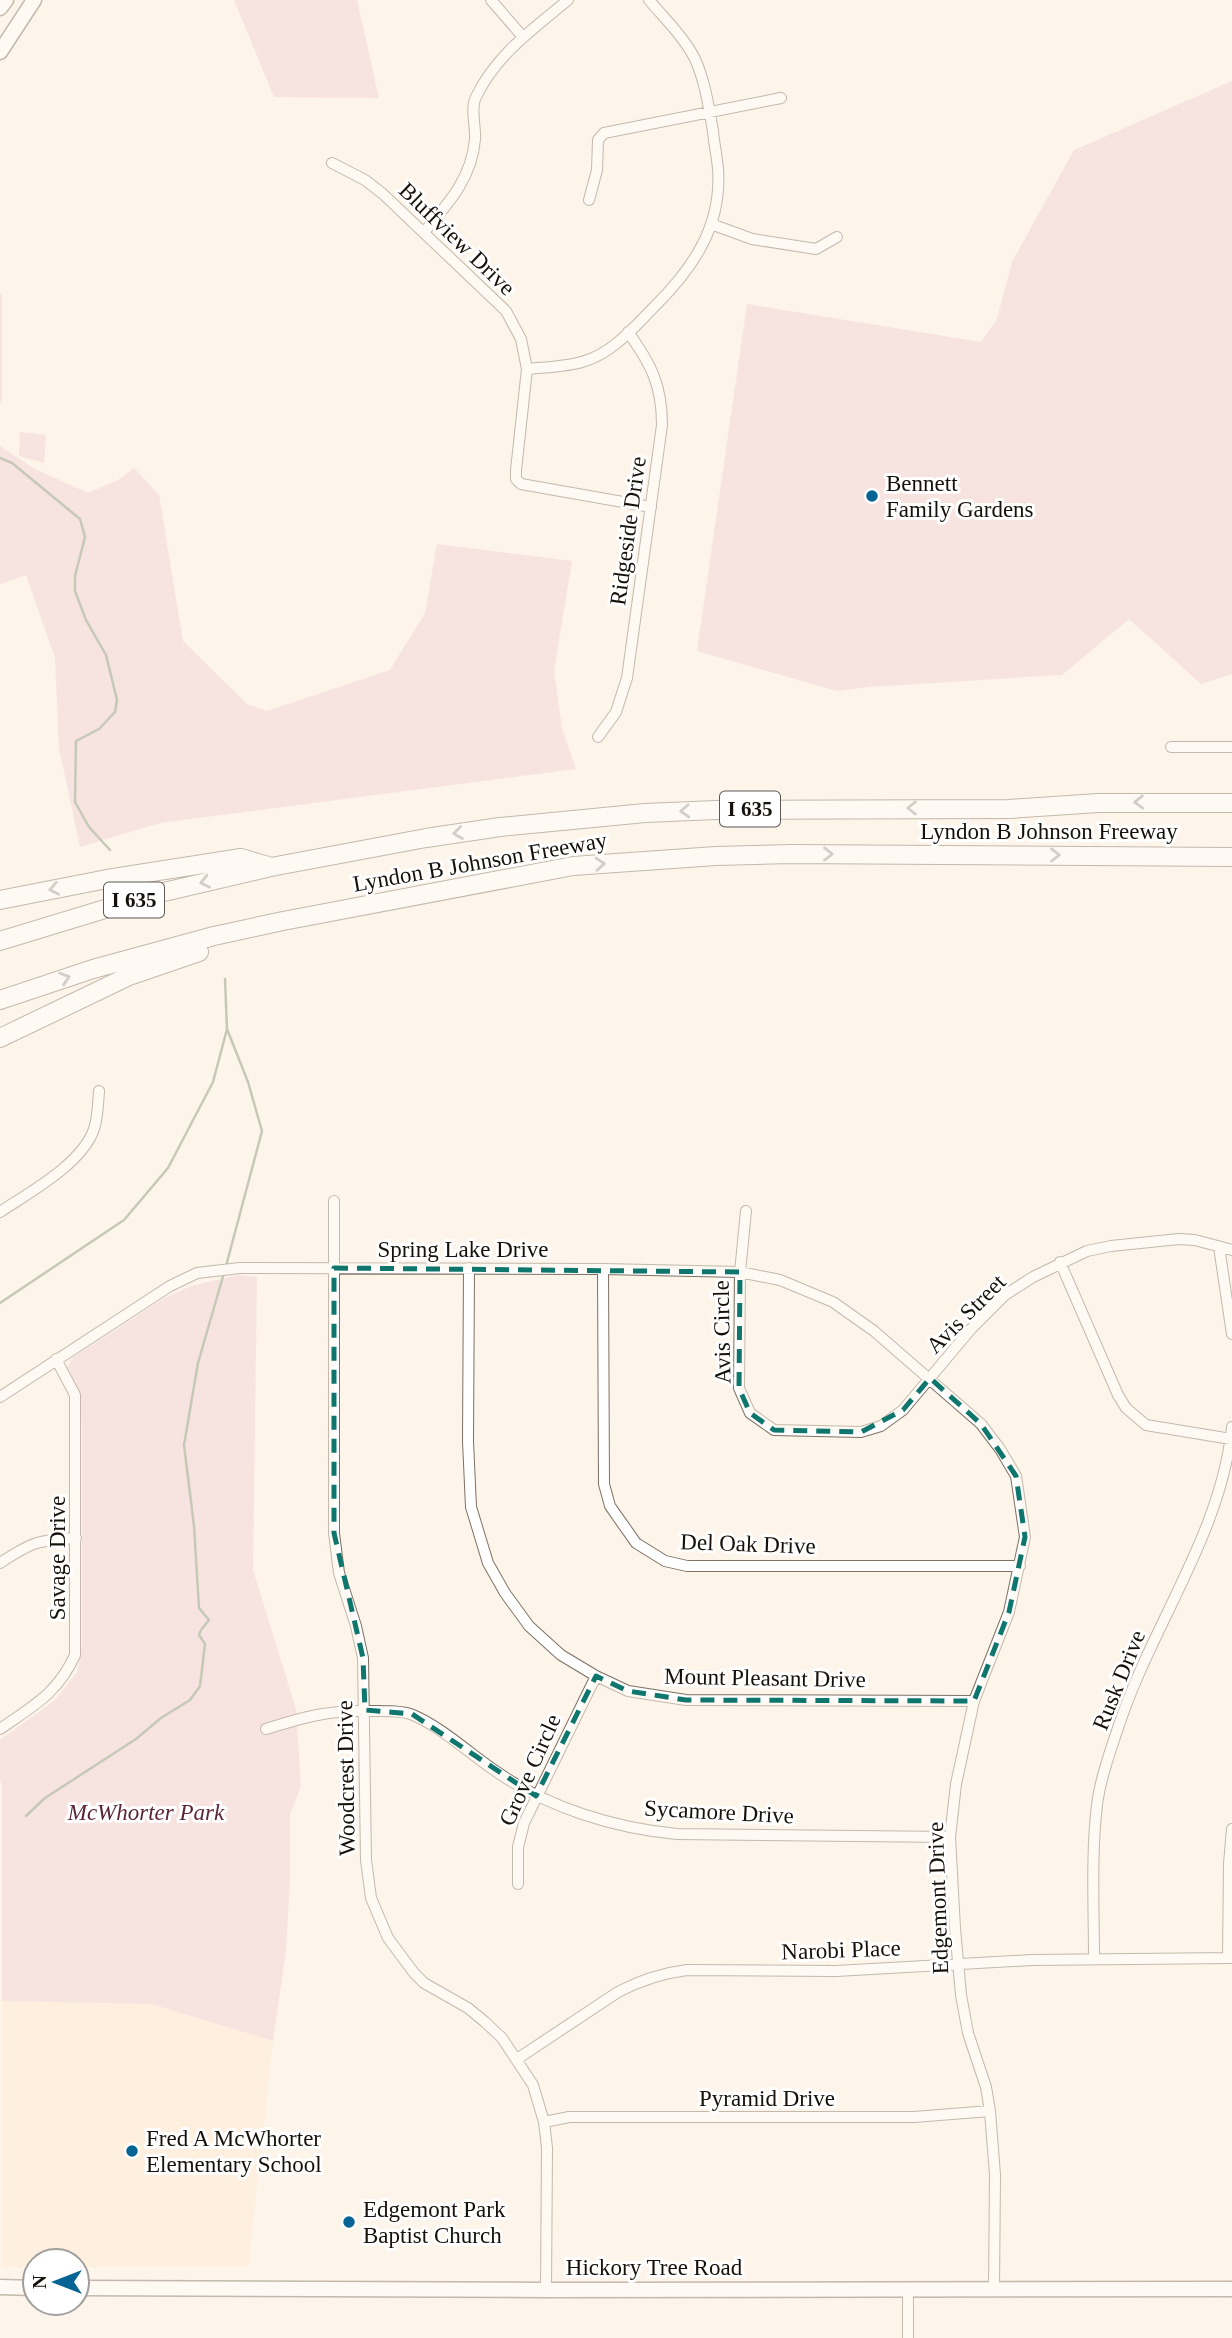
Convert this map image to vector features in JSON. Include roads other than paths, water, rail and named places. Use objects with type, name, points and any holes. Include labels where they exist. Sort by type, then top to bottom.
[{"type":"highway","name":"Lyndon B Johnson Freeway","points":[[0,941],[151,895],[271,867],[500,827],[646,813],[791,808],[1009,809],[1098,803],[1232,801]]},
{"type":"highway","name":"Lyndon B Johnson Freeway","points":[[0,1000],[214,936],[573,866],[716,856],[791,854],[1232,857]]},
{"type":"highway","points":[[0,900],[107,879],[241,859],[271,867]]},
{"type":"highway","points":[[0,1038],[92,993],[168,962],[218,945],[388,901]]},
{"type":"street","points":[[0,8],[6,0]]},
{"type":"street","points":[[0,52],[34,0]]},
{"type":"street","points":[[491,0],[523,37]]},
{"type":"street","points":[[424,232],[453,199],[467,174],[475,141],[474,100],[509,49],[568,0]]},
{"type":"street","points":[[527,369],[588,360],[610,348],[678,282],[693,263],[711,224],[718,198],[718,170],[710,111],[694,58],[649,0]]},
{"type":"street","points":[[589,200],[597,170],[598,140],[604,133],[781,98]]},
{"type":"street","name":"Bluffview Drive","points":[[332,163],[365,180],[506,311],[521,339],[527,369],[516,479],[521,484],[651,507]]},
{"type":"street","points":[[711,224],[752,239],[816,249],[837,237]]},
{"type":"street","name":"Ridgeside Drive","points":[[598,737],[616,712],[626,678],[662,425],[662,404],[656,376],[628,332]]},
{"type":"street","points":[[1171,747],[1232,747]]},
{"type":"street","points":[[0,1212],[42,1184],[79,1154],[94,1131],[99,1091]]},
{"type":"street","name":"Woodcrest Drive","points":[[334,1202],[334,1533],[339,1573],[363,1658],[366,1860],[371,1898],[388,1938],[424,1983],[468,2008],[485,2022],[502,2038],[533,2085],[544,2122],[547,2148],[546,2290]]},
{"type":"street","name":"Avis Circle","points":[[746,1211],[740,1272],[739,1388],[750,1413],[774,1430],[861,1432],[881,1426],[902,1410],[930,1378]]},
{"type":"street","name":"Avis Street","points":[[930,1378],[971,1329],[1005,1295],[1060,1262],[1087,1251],[1111,1246],[1179,1239],[1195,1240],[1232,1250]]},
{"type":"street","points":[[1219,1247],[1232,1334]]},
{"type":"street","points":[[1060,1262],[1126,1408],[1146,1425],[1231,1438]]},
{"type":"street","name":"Spring Lake Drive","points":[[0,1396],[170,1286],[197,1273],[240,1268],[740,1272],[780,1280],[833,1303],[874,1331],[930,1378]]},
{"type":"street","name":"Mount Pleasant Drive","points":[[469,1268],[468,1441],[471,1507],[488,1563],[505,1593],[529,1626],[561,1655],[628,1691],[686,1700],[974,1701]]},
{"type":"street","name":"Del Oak Drive","points":[[603,1269],[604,1484],[610,1506],[636,1543],[665,1561],[687,1566],[1020,1566]]},
{"type":"street","name":"Savage Drive","points":[[0,1729],[59,1684],[75,1655],[75,1395],[55,1359]]},
{"type":"street","name":"Edgemont Drive","points":[[930,1378],[981,1424],[1000,1448],[1016,1476],[1025,1537],[1009,1612],[974,1701],[957,1784],[950,1837],[961,1995],[968,2033],[986,2087],[990,2111],[995,2175],[994,2289]]},
{"type":"street","name":"Rusk Drive","points":[[1094,1959],[1097,1802],[1123,1714],[1204,1532],[1222,1484],[1232,1427]]},
{"type":"street","points":[[0,1563],[28,1545],[47,1540],[76,1538]]},
{"type":"street","name":"Grove Circle","points":[[518,1884],[518,1847],[536,1796],[596,1676]]},
{"type":"street","name":"Sycamore Drive","points":[[266,1729],[328,1711],[365,1710],[412,1714],[536,1796],[583,1814],[647,1831],[677,1834],[950,1837]]},
{"type":"street","points":[[1230,1958],[1229,1864],[1232,1829]]},
{"type":"street","name":"Narobi Place","points":[[517,2059],[618,1992],[667,1973],[687,1970],[836,1971],[1094,1959],[1230,1958]]},
{"type":"street","name":"Pyramid Drive","points":[[544,2122],[569,2117],[914,2117],[990,2111]]},
{"type":"street","points":[[0,2287],[21,2288]]},
{"type":"street","name":"Hickory Tree Road","points":[[91,2288],[1232,2289]]},
{"type":"street","points":[[908,2289],[908,2338]]},
{"type":"waterway","points":[[0,458],[12,463],[80,519],[85,537],[75,576],[75,591],[86,620],[106,655],[117,700],[115,712],[99,729],[76,741],[75,802],[89,827],[110,850]]},
{"type":"waterway","points":[[0,1303],[124,1220],[168,1168],[213,1082],[227,1029],[225,979]]},
{"type":"waterway","points":[[226,1266],[262,1131],[248,1082],[227,1029]]},
{"type":"waterway","points":[[26,1816],[45,1798],[190,1700],[200,1686],[205,1644],[199,1635],[209,1620],[199,1608],[194,1526],[184,1445],[198,1363],[224,1273]]},
{"type":"place","name":"Bennett Family Gardens","points":[[872,496]]},
{"type":"place","name":"Fred A McWhorter Elementary School","points":[[132,2151]]},
{"type":"place","name":"Edgemont Park Baptist Church","points":[[349,2222]]},
{"type":"park label","name":"McWhorter Park","points":[[146,1812]]}]
